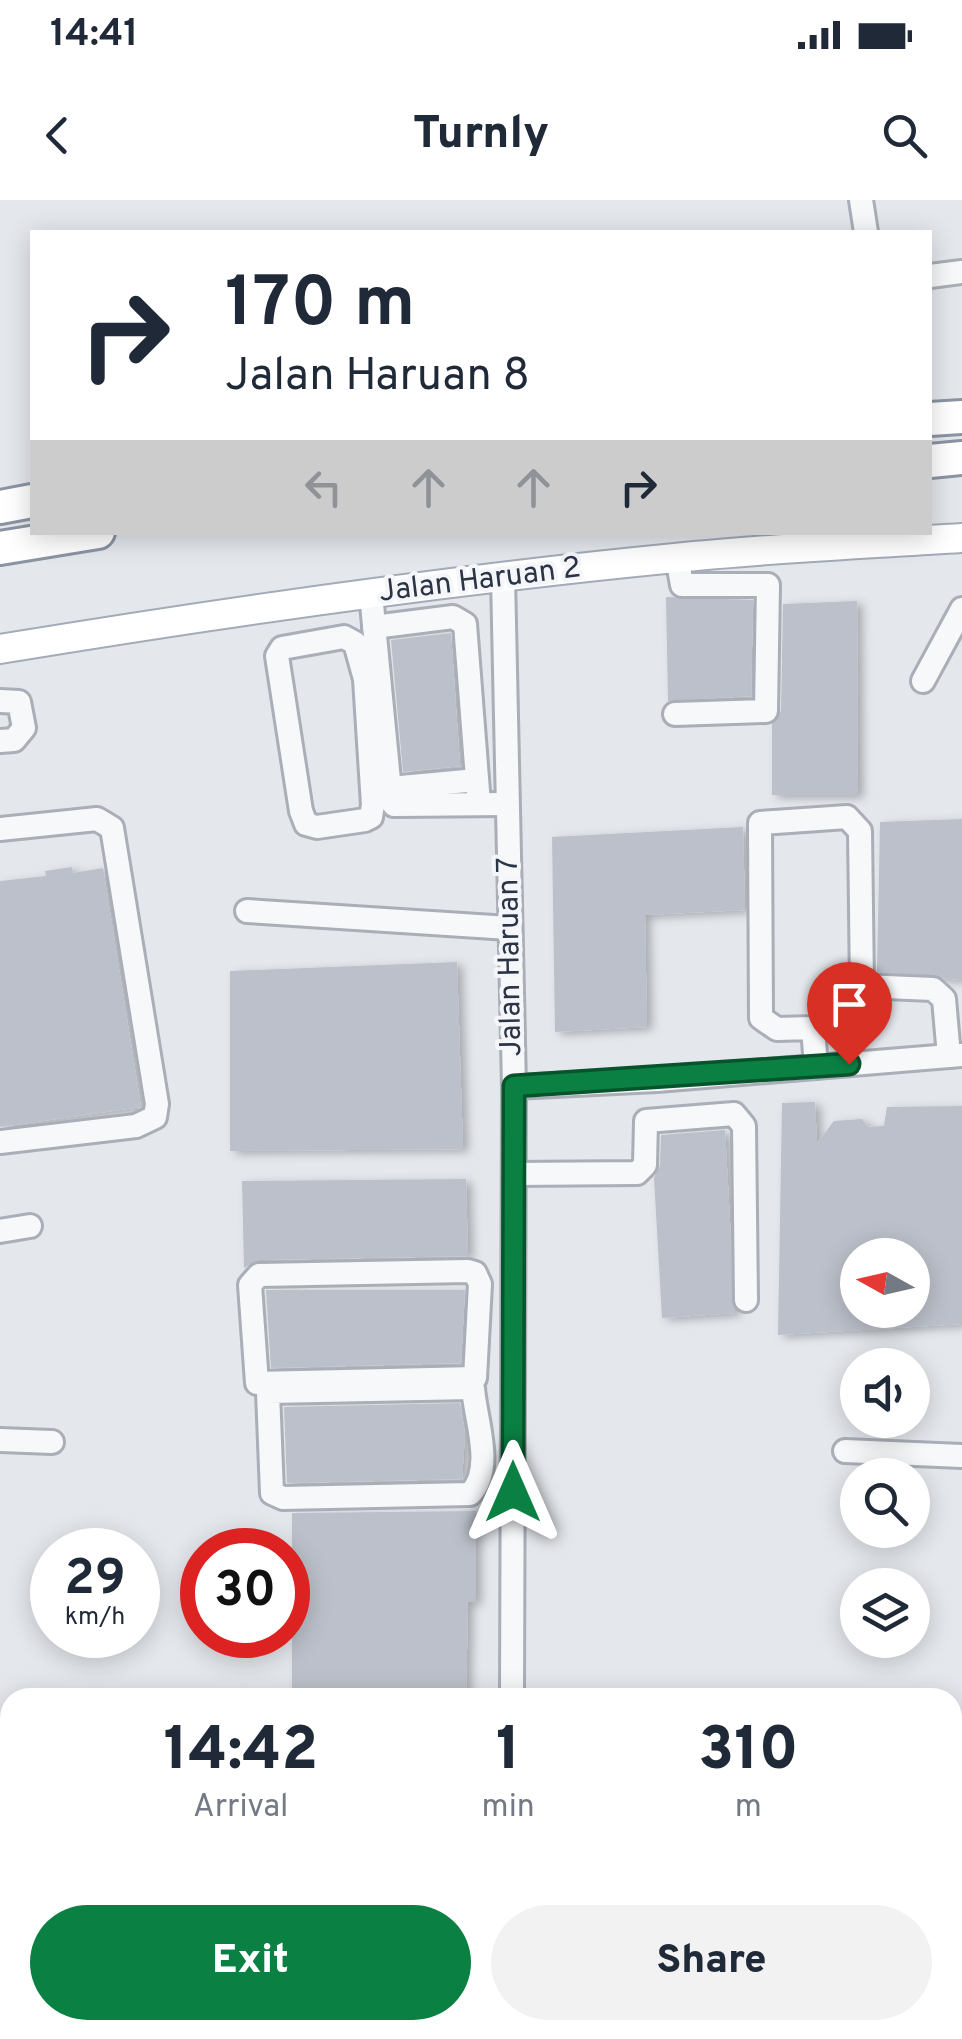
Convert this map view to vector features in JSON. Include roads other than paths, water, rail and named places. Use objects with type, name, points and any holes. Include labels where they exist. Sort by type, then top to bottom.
[{"type":"highway","points":[[932,420],[962,417]]},
{"type":"highway","points":[[932,461],[962,458]]},
{"type":"highway","points":[[0,507],[30,502]]},
{"type":"highway","points":[[0,548],[80,535]]},
{"type":"main road","name":"Jalan Haruan 2","points":[[0,649],[503,577],[677,557],[962,538]]},
{"type":"street","points":[[861,200],[866,230]]},
{"type":"street","points":[[932,276],[962,272]]},
{"type":"street","points":[[675,714],[766,711],[768,585],[682,585],[677,557]]},
{"type":"street","name":"Jalan Haruan 7","points":[[503,577],[514,1086],[512,1688]]},
{"type":"street","points":[[358,596],[374,626],[394,806],[507,804]]},
{"type":"street","points":[[344,637],[358,596]]},
{"type":"street","points":[[923,681],[962,609]]},
{"type":"street","points":[[374,626],[452,617],[465,624],[479,804]]},
{"type":"street","points":[[344,637],[355,643],[365,679],[372,817],[317,827],[306,824],[302,812],[277,656],[282,648],[344,637]]},
{"type":"street","points":[[0,701],[18,702],[24,728],[14,740],[0,741]]},
{"type":"street","points":[[390,788],[477,780]]},
{"type":"street","points":[[846,817],[860,831],[859,1014],[842,1025],[813,1028],[777,1029],[761,1018],[760,822],[846,817]]},
{"type":"street","points":[[0,829],[97,819],[112,828],[157,1104],[155,1117],[136,1126],[0,1142]]},
{"type":"street","points":[[247,911],[509,928]]},
{"type":"street","points":[[514,1086],[956,1055],[944,999],[933,990],[862,986]]},
{"type":"street","points":[[813,1028],[816,1067]]},
{"type":"street","points":[[514,1174],[637,1173],[645,1165],[646,1120],[734,1114],[744,1126],[746,1300]]},
{"type":"street","points":[[0,1230],[30,1226]]},
{"type":"street","points":[[468,1270],[476,1273],[480,1284],[479,1352],[475,1378],[257,1383],[250,1285],[266,1275],[468,1270]]},
{"type":"street","points":[[479,1352],[514,1355]]},
{"type":"street","points":[[473,1388],[481,1458],[478,1482],[466,1495],[278,1497],[270,1490],[268,1392],[473,1388]]},
{"type":"street","points":[[0,1440],[52,1442]]},
{"type":"street","points":[[846,1451],[962,1456]]},
{"type":"street","points":[[481,1458],[513,1458]]}]
